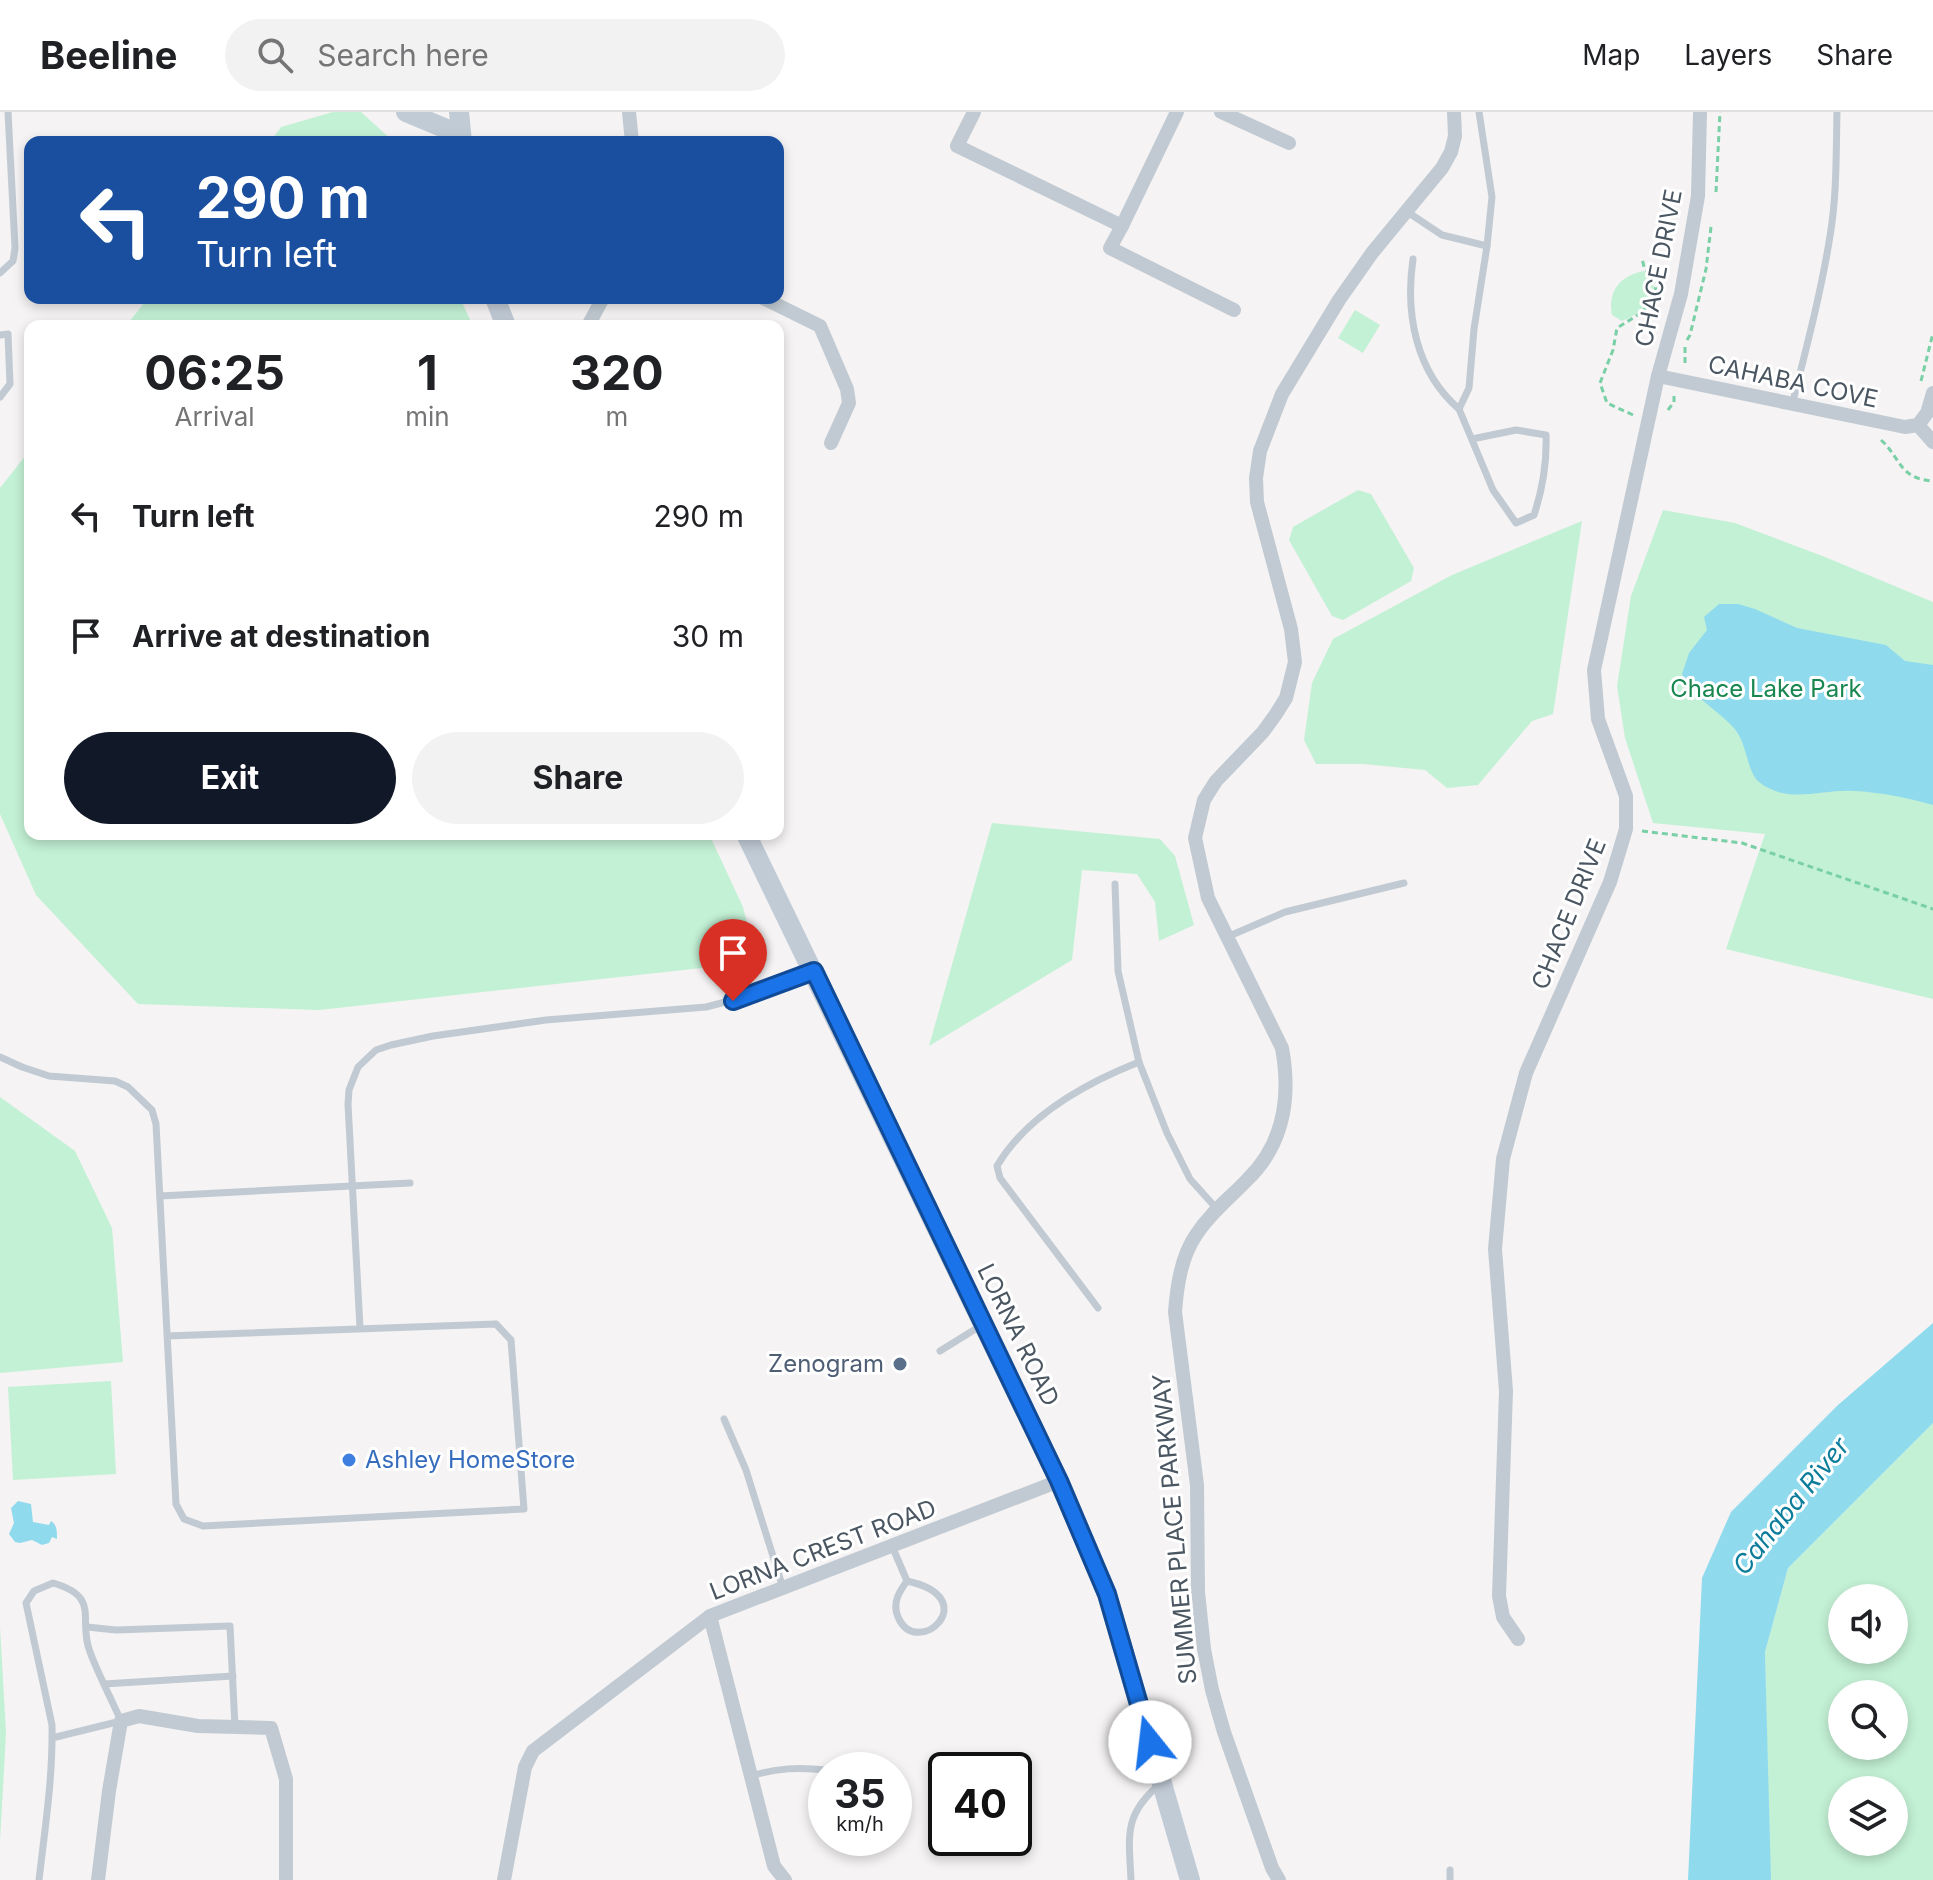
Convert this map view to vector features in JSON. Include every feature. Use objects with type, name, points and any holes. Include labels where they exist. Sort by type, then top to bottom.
[{"type":"street","points":[[406,112],[458,136]]},
{"type":"street","points":[[459,112],[462,136]]},
{"type":"street","points":[[629,112],[631,136]]},
{"type":"street","points":[[974,112],[957,146],[1122,226]]},
{"type":"street","points":[[1177,112],[1110,248],[1234,310]]},
{"type":"street","points":[[1221,112],[1289,143]]},
{"type":"street","name":"SUMMER PLACE PARKWAY","points":[[1279,1880],[1250,1805],[1212,1690],[1198,1592],[1197,1485],[1175,1312],[1177,1286],[1195,1236],[1264,1159],[1275,1141],[1287,1094],[1282,1048],[1208,898],[1195,838],[1204,800],[1216,781],[1276,714],[1286,698],[1295,662],[1291,629],[1257,502],[1256,478],[1260,451],[1282,394],[1339,300],[1442,168],[1455,136],[1454,112]]},
{"type":"street","name":"CHACE DRIVE","points":[[1518,1639],[1503,1617],[1499,1596],[1506,1391],[1495,1249],[1503,1159],[1526,1073],[1610,882],[1626,829],[1626,796],[1598,719],[1594,670],[1658,376],[1681,294],[1698,196],[1700,112]]},
{"type":"street","points":[[775,304],[820,326],[847,389],[849,403],[831,443]]},
{"type":"street","name":"CAHABA COVE","points":[[1658,376],[1881,423],[1905,427],[1918,425]]},
{"type":"street","points":[[1933,393],[1927,413],[1918,425],[1933,442]]},
{"type":"street","name":"LORNA ROAD","points":[[749,840],[1059,1481],[1107,1594],[1190,1880]]},
{"type":"street","name":"LORNA CREST ROAD","points":[[504,1880],[525,1767],[533,1751],[710,1616],[1059,1481]]},
{"type":"street","points":[[710,1616],[773,1873],[785,1880]]},
{"type":"street","points":[[98,1880],[121,1721],[139,1716],[198,1726],[271,1728],[286,1779],[286,1880]]},
{"type":"lane","points":[[0,273],[13,261],[15,248],[8,112]]},
{"type":"lane","points":[[1459,409],[1469,388],[1492,197],[1479,112]]},
{"type":"lane","points":[[1792,405],[1812,326],[1830,233],[1837,112]]},
{"type":"lane","points":[[1406,211],[1442,235],[1487,246]]},
{"type":"lane","points":[[1413,259],[1411,323],[1424,365],[1459,409],[1493,490],[1516,523],[1534,515],[1542,492],[1547,458],[1546,435],[1516,430],[1472,439]]},
{"type":"lane","points":[[0,335],[8,334],[10,384],[0,397]]},
{"type":"lane","points":[[1227,937],[1285,912],[1404,883]]},
{"type":"lane","points":[[1115,884],[1118,971],[1139,1062],[1167,1133],[1190,1179],[1217,1209]]},
{"type":"lane","points":[[360,1328],[349,1090],[358,1067],[376,1050],[433,1036],[519,1023],[706,1007],[760,993],[814,971]]},
{"type":"lane","points":[[0,1057],[49,1076],[115,1081],[141,1097],[152,1110],[156,1124],[160,1196],[167,1336],[176,1504],[179,1513],[192,1523],[203,1526],[524,1509],[511,1340],[503,1329],[489,1323],[167,1336]]},
{"type":"lane","points":[[1098,1308],[1010,1194],[997,1166],[1004,1154],[1039,1119],[1070,1095],[1139,1062]]},
{"type":"lane","points":[[160,1196],[410,1183]]},
{"type":"lane","points":[[940,1351],[984,1324]]},
{"type":"lane","points":[[724,1419],[746,1470],[783,1588]]},
{"type":"lane","points":[[892,1546],[907,1581]]},
{"type":"lane","points":[[907,1581],[931,1588],[943,1600],[944,1609],[939,1622],[922,1633],[915,1633],[902,1624],[897,1615],[895,1603],[907,1581]]},
{"type":"lane","points":[[39,1880],[53,1760],[52,1738],[52,1725],[26,1603],[34,1591],[53,1583],[74,1590],[86,1609],[88,1648],[121,1721],[52,1738]]},
{"type":"lane","points":[[87,1627],[116,1630],[230,1626],[235,1727]]},
{"type":"lane","points":[[104,1684],[233,1676]]},
{"type":"lane","points":[[751,1776],[774,1769],[808,1768]]},
{"type":"lane","points":[[1131,1880],[1130,1822],[1139,1804],[1161,1783]]},
{"type":"lane","points":[[1450,1870],[1450,1880]]},
{"type":"path","points":[[1633,415],[1607,403],[1600,383],[1613,350],[1617,328],[1637,317],[1655,293],[1656,286],[1642,258]]},
{"type":"path","points":[[1655,293],[1665,298]]},
{"type":"path","points":[[1921,383],[1933,333]]},
{"type":"path","points":[[1685,363],[1690,366]]},
{"type":"path","points":[[1674,402],[1681,400]]},
{"type":"path","points":[[1871,437],[1885,444],[1905,472],[1923,481],[1933,481]]},
{"type":"path","points":[[1640,841],[1641,831],[1742,843],[1933,909]]},
{"type":"green space","points":[[333,112],[361,112],[387,136],[274,136],[281,127]]},
{"type":"green space","points":[[1644,271],[1654,286],[1652,292],[1642,308],[1622,321],[1612,315],[1614,292],[1622,280]]},
{"type":"green space","points":[[143,304],[463,304],[470,320],[131,320]]},
{"type":"green space","points":[[1355,310],[1380,325],[1363,353],[1338,338]]},
{"type":"green space","points":[[24,458],[24,840],[712,840],[743,907],[753,947],[738,964],[319,1010],[138,1004],[36,895],[0,814],[0,488]]},
{"type":"green space","points":[[1358,490],[1371,494],[1414,568],[1411,581],[1343,620],[1332,616],[1289,540],[1293,527]]},
{"type":"green space","name":"Chace Lake Park","points":[[1663,510],[1735,523],[1933,602],[1933,999],[1726,949],[1765,834],[1653,823],[1625,738],[1617,686],[1631,596]]},
{"type":"green space","points":[[1582,521],[1553,714],[1532,721],[1478,785],[1447,788],[1425,770],[1363,764],[1316,764],[1304,740],[1312,683],[1333,639],[1452,575]]},
{"type":"green space","points":[[992,823],[1160,839],[1175,856],[1194,925],[1159,941],[1155,902],[1137,874],[1082,870],[1072,960],[929,1046]]},
{"type":"green space","points":[[0,1097],[75,1151],[112,1228],[123,1362],[0,1373]]},
{"type":"green space","points":[[111,1381],[116,1474],[13,1480],[8,1387]]},
{"type":"green space","points":[[1933,1423],[1933,1880],[1770,1880],[1765,1652],[1788,1568]]},
{"type":"green space","points":[[0,1627],[6,1733],[0,1842]]},
{"type":"water","points":[[1719,604],[1738,604],[1755,609],[1797,628],[1886,645],[1905,661],[1933,665],[1933,805],[1864,792],[1781,793],[1759,782],[1738,734],[1700,698],[1682,674],[1689,653],[1707,630],[1704,617]]},
{"type":"water","name":"Cahaba River","points":[[1933,1323],[1933,1423],[1788,1568],[1765,1652],[1771,1880],[1688,1880],[1702,1578],[1731,1512],[1838,1405]]},
{"type":"water","points":[[18,1501],[31,1504],[33,1522],[49,1525],[51,1521],[56,1528],[57,1539],[52,1537],[49,1543],[42,1545],[32,1540],[15,1542],[9,1534],[14,1523],[11,1508]]},
{"type":"place","name":"Zenogram","points":[[900,1364]]},
{"type":"place","name":"Ashley HomeStore","points":[[349,1460]]},
{"type":"route","points":[[733,1001],[814,971],[1059,1481],[1107,1594],[1150,1742]]}]
